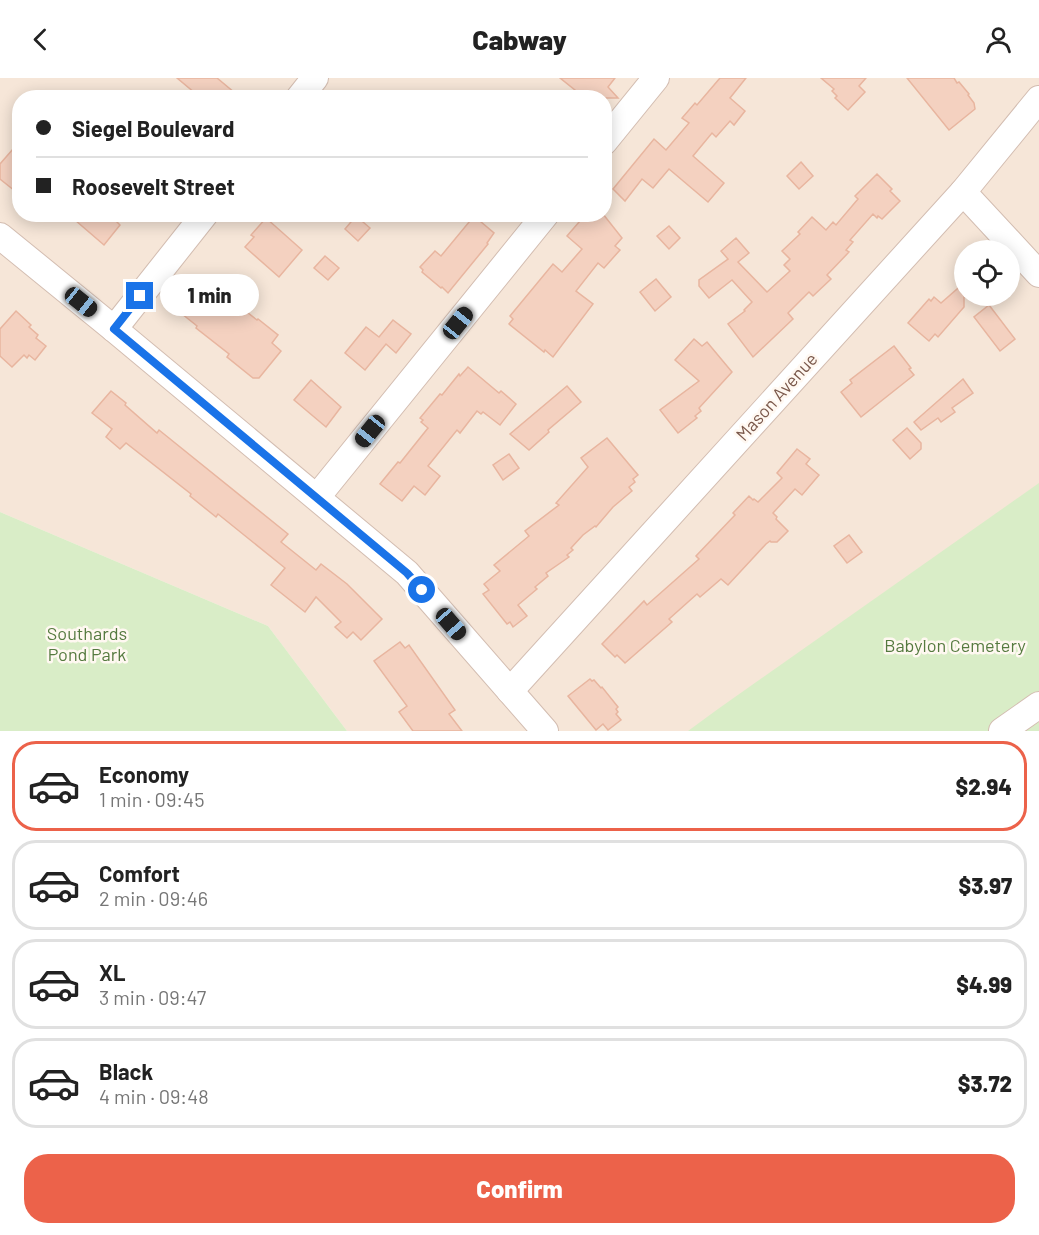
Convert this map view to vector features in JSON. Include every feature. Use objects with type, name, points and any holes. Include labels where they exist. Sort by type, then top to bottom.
[{"type":"street","points":[[305,90],[315,78]]},
{"type":"street","points":[[612,132],[656,78]]},
{"type":"street","name":"Mason Avenue","points":[[510,691],[963,192],[1039,99]]},
{"type":"street","points":[[963,192],[1039,274]]},
{"type":"street","points":[[114,329],[199,222]]},
{"type":"street","points":[[316,497],[539,222]]},
{"type":"street","points":[[0,236],[407,573],[545,731]]},
{"type":"street","points":[[1002,731],[1039,705]]},
{"type":"shaded area","points":[[0,78],[1039,78],[1039,731],[347,731],[268,626],[0,512]]},
{"type":"green space","name":"Babylon Cemetery","points":[[1039,483],[1039,731],[688,731],[718,709]]},
{"type":"green space","name":"Southards Pond Park","points":[[0,512],[268,626],[347,731],[0,731]]},
{"type":"building","points":[[177,78],[217,78],[231,90],[191,90]]},
{"type":"building","points":[[560,78],[615,78],[608,87],[611,90],[575,90]]},
{"type":"building","points":[[720,78],[746,78],[730,98],[745,111],[734,125],[730,121],[716,137],[712,133],[693,156],[724,183],[708,202],[669,169],[653,188],[642,179],[625,201],[613,189],[654,139],[666,150],[689,123],[682,118],[695,103],[697,105]]},
{"type":"building","points":[[821,78],[866,78],[859,86],[865,92],[848,110],[835,98],[837,96],[832,91],[834,89]]},
{"type":"building","points":[[907,78],[954,78],[969,94],[975,109],[949,130]]},
{"type":"building","points":[[12,150],[12,189],[0,179],[0,164]]},
{"type":"building","points":[[801,162],[813,176],[799,189],[787,176]]},
{"type":"building","points":[[877,174],[900,201],[882,219],[873,214],[850,240],[853,242],[846,250],[849,252],[827,275],[831,279],[813,296],[809,292],[788,313],[793,319],[753,357],[728,324],[745,311],[752,302],[732,280],[709,298],[699,286],[699,280],[728,259],[721,251],[736,238],[749,253],[738,262],[767,292],[790,271],[784,265],[790,259],[782,251],[800,234],[798,232],[812,217],[826,230],[833,222],[836,225],[858,199],[855,196]]},
{"type":"building","points":[[77,222],[117,222],[120,225],[104,245]]},
{"type":"building","points":[[262,222],[270,222],[302,250],[279,277],[245,247],[254,237],[251,235]]},
{"type":"building","points":[[351,222],[363,222],[370,228],[358,241],[345,229]]},
{"type":"building","points":[[469,222],[481,222],[494,233],[488,244],[448,293],[422,272],[420,267],[435,251],[441,256]]},
{"type":"building","points":[[579,222],[609,222],[622,238],[615,246],[620,250],[604,268],[598,263],[576,291],[593,304],[553,357],[509,324],[513,319],[510,316],[553,264],[562,272],[582,249],[567,236]]},
{"type":"building","points":[[669,226],[680,238],[669,249],[657,236]]},
{"type":"building","points":[[325,256],[339,268],[328,280],[314,268]]},
{"type":"building","points":[[656,279],[671,297],[655,311],[640,292]]},
{"type":"building","points":[[205,292],[217,302],[223,293],[278,335],[272,343],[281,351],[259,378],[253,378],[227,357],[229,354],[182,314],[193,300],[196,303]]},
{"type":"building","points":[[954,292],[954,306],[964,307],[938,337],[935,334],[929,341],[908,323],[929,299],[931,301],[934,297],[941,303]]},
{"type":"building","points":[[990,306],[1015,339],[1000,351],[974,317]]},
{"type":"building","points":[[16,311],[31,325],[29,327],[38,335],[36,338],[46,346],[35,360],[29,355],[27,358],[24,355],[12,367],[0,356],[0,329]]},
{"type":"building","points":[[393,320],[411,334],[396,353],[386,344],[365,370],[345,353],[366,327],[379,337]]},
{"type":"building","points":[[694,339],[702,346],[707,342],[732,372],[699,408],[701,411],[695,416],[697,418],[678,433],[660,410],[699,381],[675,360]]},
{"type":"building","points":[[894,346],[914,375],[861,417],[841,392],[852,383],[850,380]]},
{"type":"building","points":[[468,367],[516,404],[500,425],[483,412],[481,414],[477,411],[460,433],[457,430],[428,466],[440,476],[425,495],[414,486],[402,501],[380,484],[428,428],[420,418],[440,394],[442,395],[459,374],[460,376]]},
{"type":"building","points":[[963,379],[973,393],[952,408],[955,412],[941,422],[938,418],[921,430],[914,422]]},
{"type":"building","points":[[311,380],[341,407],[326,427],[294,400]]},
{"type":"building","points":[[567,386],[581,402],[548,430],[549,432],[529,450],[510,434]]},
{"type":"building","points":[[111,391],[157,433],[159,430],[288,534],[281,542],[316,570],[321,564],[347,584],[382,619],[361,640],[353,632],[347,638],[335,627],[341,622],[316,597],[305,612],[271,585],[285,568],[218,514],[216,517],[190,496],[191,494],[126,443],[120,449],[106,437],[112,429],[92,413]]},
{"type":"building","points":[[907,428],[921,443],[921,449],[910,459],[893,440]]},
{"type":"building","points":[[607,438],[638,475],[629,487],[632,491],[613,507],[596,527],[583,535],[571,548],[573,550],[567,555],[569,557],[546,573],[548,576],[535,587],[537,589],[518,605],[527,616],[513,627],[510,622],[507,624],[483,594],[489,590],[484,584],[500,571],[494,565],[529,536],[525,531],[559,505],[556,503],[588,467],[581,458]]},
{"type":"building","points":[[797,449],[810,459],[806,464],[819,475],[802,495],[795,489],[773,513],[788,531],[777,542],[770,541],[766,544],[728,585],[721,579],[700,597],[697,594],[669,619],[672,622],[625,663],[617,655],[615,657],[602,644],[644,601],[647,605],[699,559],[696,556],[735,515],[733,513],[749,496],[758,502],[782,478],[777,473]]},
{"type":"building","points":[[509,454],[519,468],[503,480],[493,465]]},
{"type":"building","points":[[849,535],[862,552],[847,563],[834,546]]},
{"type":"building","points":[[400,642],[405,648],[409,645],[455,710],[449,714],[462,731],[413,731],[399,712],[407,706],[374,661]]},
{"type":"building","points":[[590,679],[602,687],[618,707],[616,714],[621,720],[608,730],[603,724],[596,730],[568,696]]},
{"type":"route","points":[[140,296],[114,329],[407,573],[422,590]]}]
